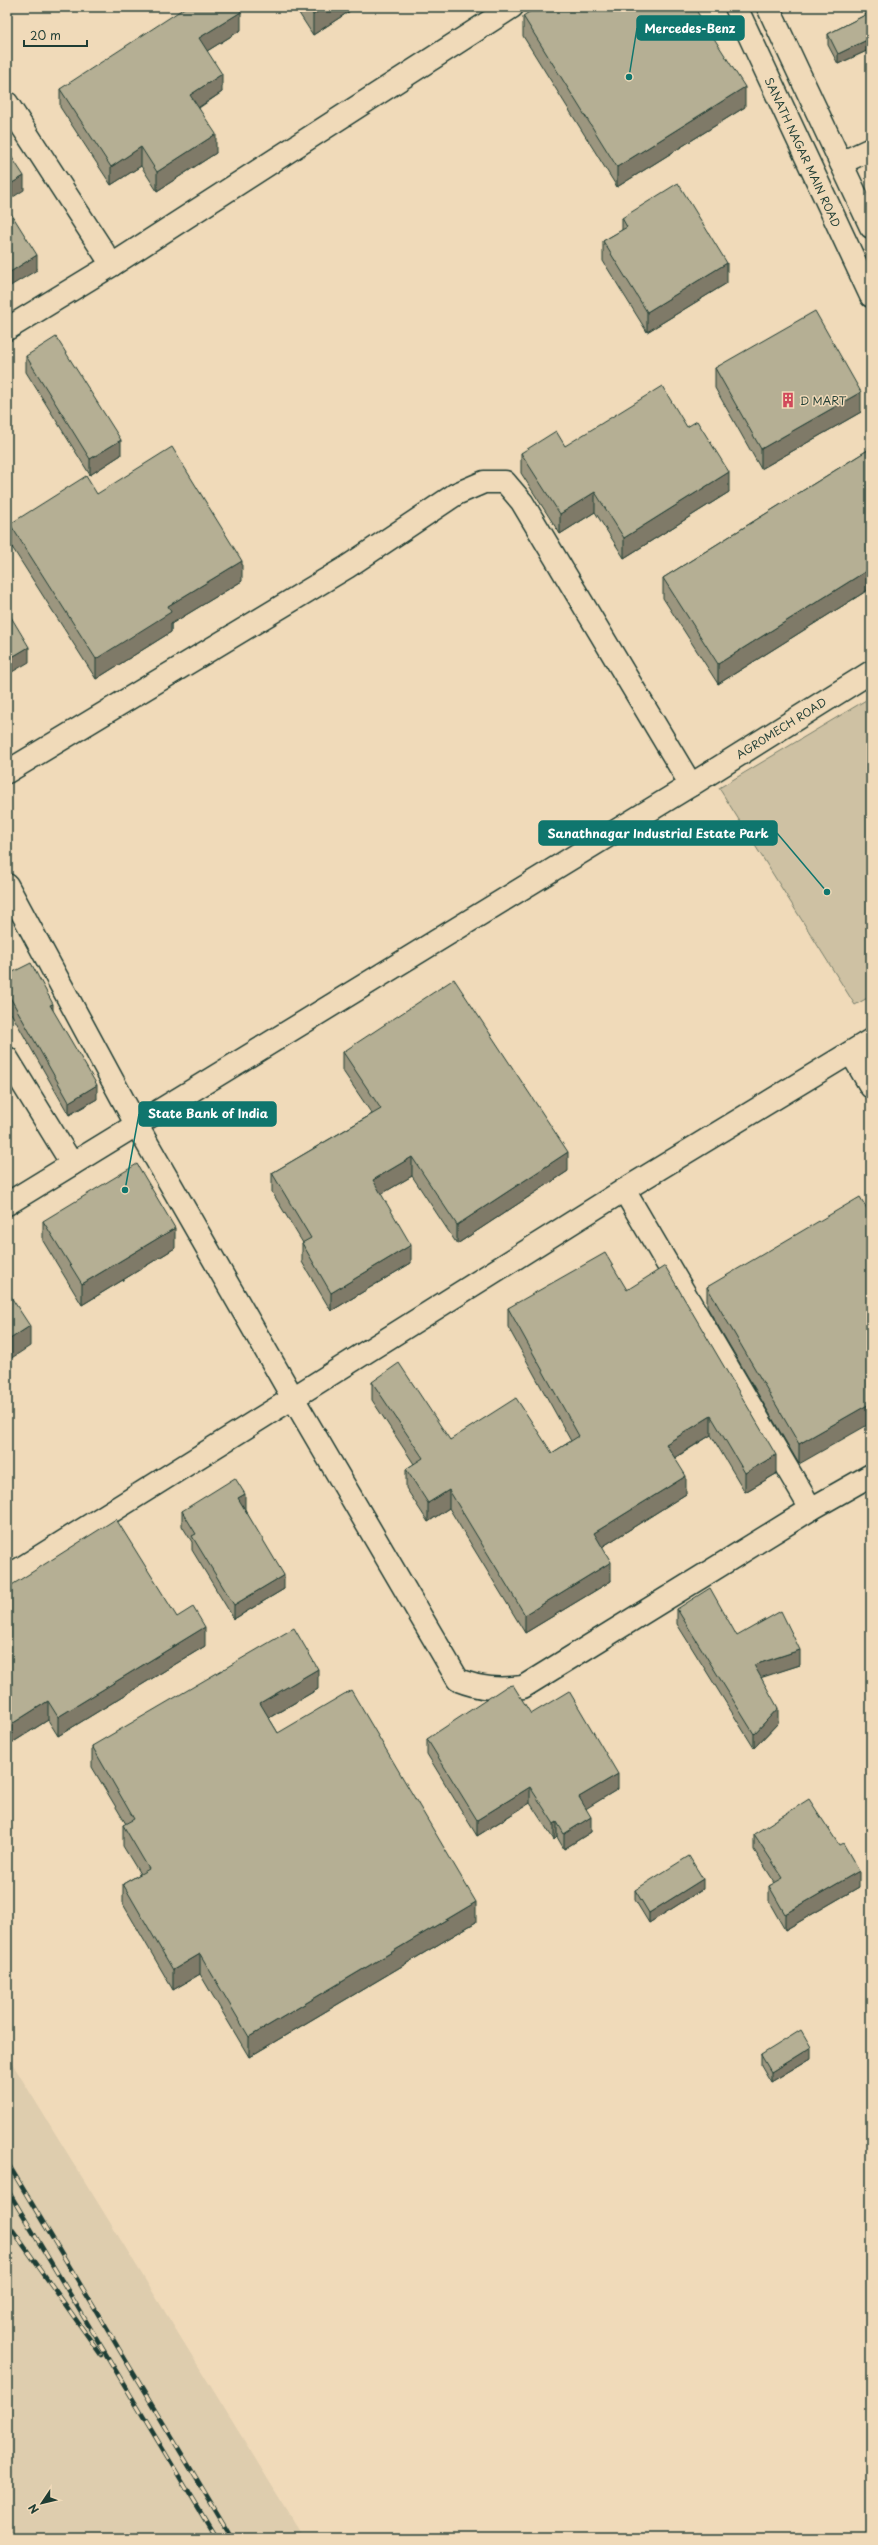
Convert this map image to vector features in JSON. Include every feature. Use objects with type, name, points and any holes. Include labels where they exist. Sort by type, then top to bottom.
[{"type":"street","points":[[7,329],[112,265],[512,7]]},
{"type":"street","name":"SANATH NAGAR MAIN ROAD","points":[[736,7],[871,296]]},
{"type":"street","points":[[768,7],[871,227]]},
{"type":"street","points":[[7,103],[112,265]]},
{"type":"street","points":[[841,163],[871,149]]},
{"type":"street","points":[[7,772],[347,567],[456,494],[484,482],[505,482],[522,502],[691,785]]},
{"type":"street","name":"AGROMECH ROAD","points":[[7,1204],[691,785],[871,672]]},
{"type":"street","points":[[7,885],[136,1124],[293,1398],[458,1680],[475,1687],[497,1690],[523,1687],[811,1509],[871,1475]]},
{"type":"street","points":[[7,1577],[624,1190],[871,1040]]},
{"type":"street","points":[[851,1053],[871,1088]]},
{"type":"street","points":[[7,1058],[72,1164]]},
{"type":"street","points":[[624,1190],[811,1509]]},
{"type":"shaded area","points":[[871,697],[871,996],[855,1005],[719,788]]},
{"type":"shaded area","points":[[7,2055],[304,2538],[7,2538]]},
{"type":"building","points":[[186,7],[238,7],[241,12],[199,38],[222,74],[190,95],[216,134],[157,172],[141,147],[111,167],[60,89]]},
{"type":"building","points":[[308,7],[325,7],[313,15]]},
{"type":"building","points":[[537,7],[694,7],[745,87],[617,167],[523,16]]},
{"type":"building","points":[[871,12],[871,38],[838,54],[828,34]]},
{"type":"building","points":[[7,150],[24,176],[7,186]]},
{"type":"building","points":[[678,183],[727,263],[647,312],[603,241],[627,227],[622,218]]},
{"type":"building","points":[[7,207],[37,255],[7,274]]},
{"type":"building","name":"D MART","points":[[815,311],[861,392],[761,449],[715,368]]},
{"type":"building","points":[[56,337],[121,440],[90,459],[26,356]]},
{"type":"building","points":[[662,386],[687,427],[697,421],[729,472],[624,538],[595,492],[560,514],[521,453],[556,431],[565,446]]},
{"type":"building","points":[[172,447],[242,561],[168,606],[171,612],[96,659],[10,524],[86,476],[97,494]]},
{"type":"building","points":[[871,448],[871,568],[718,664],[663,578]]},
{"type":"building","points":[[8,612],[29,647],[7,660],[7,613]]},
{"type":"building","points":[[31,963],[53,1004],[50,1005],[97,1085],[69,1102],[7,992],[7,975]]},
{"type":"building","points":[[454,979],[568,1152],[457,1225],[412,1157],[373,1180],[411,1245],[331,1293],[302,1243],[311,1238],[272,1173],[381,1109],[343,1052]]},
{"type":"building","points":[[137,1164],[175,1228],[82,1284],[43,1221]]},
{"type":"building","points":[[860,1197],[871,1215],[871,1403],[799,1444],[707,1287]]},
{"type":"building","points":[[605,1253],[627,1290],[665,1266],[776,1455],[745,1473],[711,1416],[666,1444],[686,1476],[594,1533],[611,1562],[525,1615],[449,1490],[428,1503],[406,1469],[423,1458],[372,1382],[399,1363],[450,1440],[516,1398],[552,1453],[579,1436],[508,1308]]},
{"type":"building","points":[[7,1291],[30,1326],[7,1341]]},
{"type":"building","points":[[235,1478],[245,1494],[238,1498],[284,1575],[234,1605],[192,1536],[196,1534],[182,1511]]},
{"type":"building","points":[[116,1519],[177,1617],[193,1607],[205,1627],[58,1717],[48,1701],[7,1727],[7,1588]]},
{"type":"building","points":[[710,1588],[737,1636],[781,1611],[800,1650],[754,1665],[778,1708],[754,1734],[677,1609]]},
{"type":"building","points":[[294,1628],[318,1669],[260,1703],[278,1733],[351,1690],[476,1902],[249,2037],[200,1954],[173,1970],[123,1884],[149,1869],[123,1825],[134,1819],[92,1746]]},
{"type":"building","points":[[513,1685],[531,1714],[569,1691],[618,1774],[579,1797],[591,1817],[564,1834],[557,1822],[554,1824],[530,1787],[477,1820],[427,1739],[507,1686]]},
{"type":"building","points":[[809,1799],[839,1845],[843,1843],[859,1871],[785,1914],[769,1886],[783,1878],[754,1834]]},
{"type":"building","points":[[689,1856],[703,1879],[649,1913],[635,1890]]},
{"type":"building","points":[[801,2030],[811,2047],[771,2072],[761,2055]]},
{"type":"railway","points":[[7,2162],[232,2538]]},
{"type":"railway","points":[[7,2189],[216,2538]]},
{"type":"railway","points":[[7,2222],[101,2355]]},
{"type":"place","name":"Mercedes-Benz","points":[[629,77]]},
{"type":"place","name":"D MART","points":[[788,400]]},
{"type":"place","name":"Sanathnagar Industrial Estate Park","points":[[827,892]]},
{"type":"place","name":"State Bank of India","points":[[125,1190]]}]
